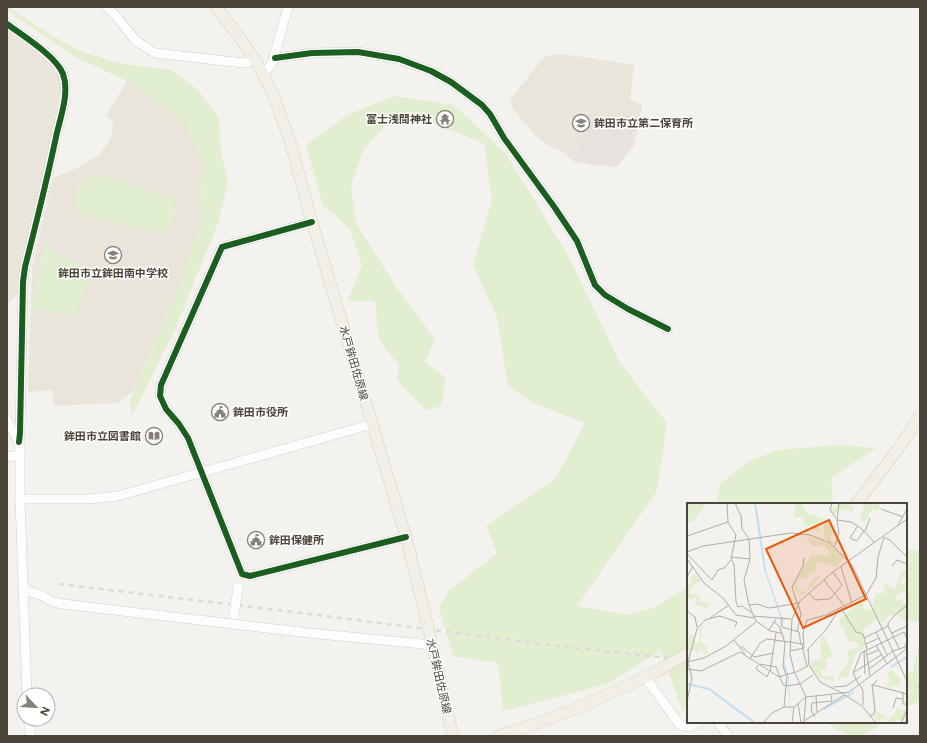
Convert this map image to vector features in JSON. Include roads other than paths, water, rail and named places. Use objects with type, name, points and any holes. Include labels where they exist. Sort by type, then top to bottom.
[{"type":"main road","name":"水戸鉾田佐原線","points":[[216,7],[254,58],[263,74],[272,92],[290,141],[312,222],[406,538],[453,736]]},
{"type":"main road","points":[[857,503],[898,449],[920,416]]},
{"type":"main road","points":[[498,736],[576,710],[607,697],[687,654]]},
{"type":"street","points":[[106,7],[115,14],[136,41],[155,53],[243,63],[254,58]]},
{"type":"street","points":[[263,74],[270,68],[275,58],[288,7]]},
{"type":"street","points":[[7,24],[34,44],[58,65],[63,73],[65,89],[64,102],[25,267],[23,282],[19,442],[27,687]]},
{"type":"street","points":[[275,58],[312,53],[358,52],[399,59],[431,71],[451,82],[482,105],[490,114],[504,138],[555,208],[577,242],[595,285],[605,295],[628,309],[668,329]]},
{"type":"street","points":[[234,620],[238,588],[242,574],[188,438],[179,424],[166,409],[160,396],[161,385],[222,247],[312,222]]},
{"type":"street","points":[[7,420],[19,442]]},
{"type":"street","points":[[20,499],[88,500],[136,492],[201,472],[372,424]]},
{"type":"street","points":[[7,457],[20,455]]},
{"type":"street","points":[[242,574],[250,576],[406,538]]},
{"type":"street","points":[[23,590],[43,596],[53,602],[63,604],[234,620],[432,643]]},
{"type":"street","points":[[645,677],[680,725],[689,727],[696,723]]},
{"type":"street","points":[[719,723],[728,736]]},
{"type":"railway","points":[[59,584],[566,647],[687,660]]},
{"type":"railway","points":[[907,685],[920,687]]},
{"type":"place","name":"富士浅間神社","points":[[445,119]]},
{"type":"place","name":"鉾田市立第二保育所","points":[[581,123]]},
{"type":"place","name":"鉾田市立鉾田南中学校","points":[[113,255]]},
{"type":"place","name":"鉾田市役所","points":[[220,412]]},
{"type":"place","name":"鉾田市立図書館","points":[[154,436]]},
{"type":"place","name":"鉾田保健所","points":[[256,540]]}]
